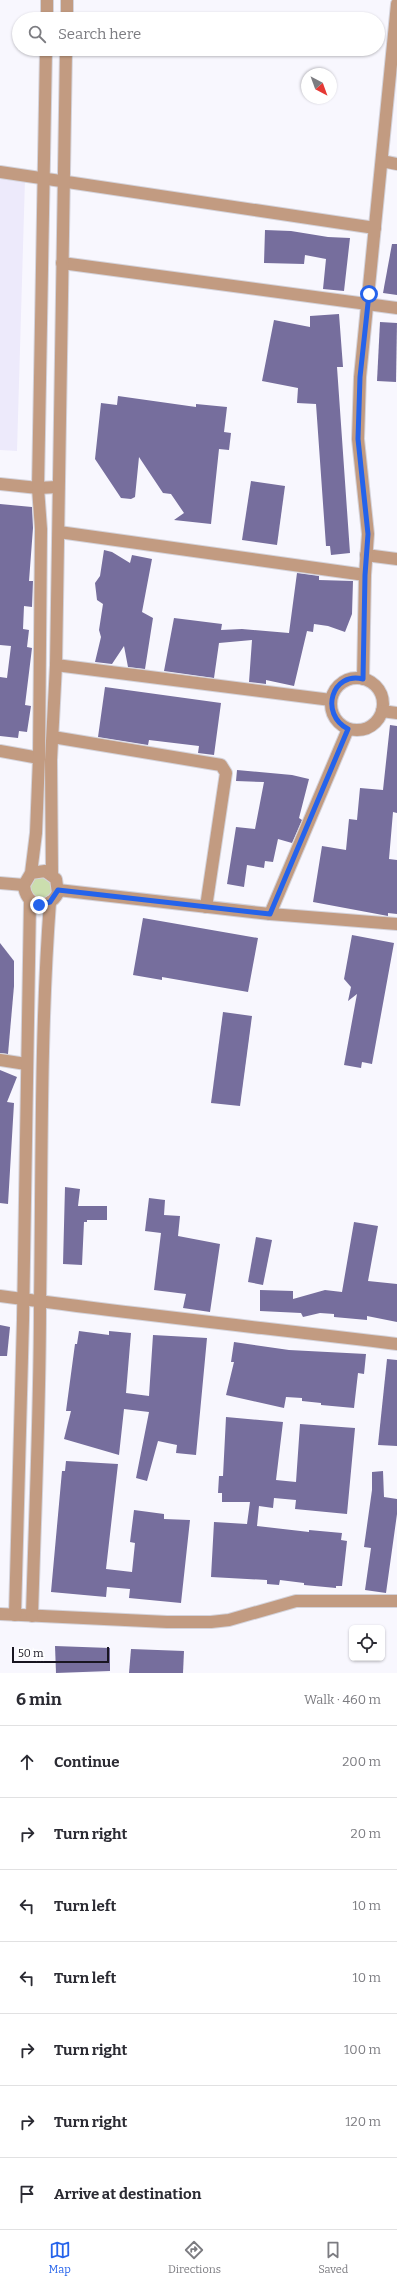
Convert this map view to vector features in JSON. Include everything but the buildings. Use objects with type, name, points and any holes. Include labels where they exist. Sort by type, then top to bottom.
[{"type":"street","points":[[47,0],[47,12]]},
{"type":"street","points":[[67,0],[67,12]]},
{"type":"street","points":[[363,679],[365,575],[368,534],[358,439],[360,377],[376,228],[397,4]]},
{"type":"street","points":[[46,56],[38,488],[41,529],[39,758],[36,833],[31,874],[24,885],[24,893],[30,901],[40,905],[50,902]]},
{"type":"street","points":[[52,874],[53,737],[59,532],[58,487],[66,56]]},
{"type":"street","points":[[382,161],[397,164]]},
{"type":"street","points":[[0,172],[64,180],[376,228]]},
{"type":"street","points":[[62,263],[397,308]]},
{"type":"street","points":[[0,484],[38,488],[58,487]]},
{"type":"street","points":[[59,532],[365,575]]},
{"type":"street","points":[[366,555],[397,559]]},
{"type":"street","points":[[56,666],[332,700]]},
{"type":"street","points":[[352,679],[363,679],[374,684],[379,689],[382,696],[382,711],[374,724],[368,728],[362,730],[348,729],[337,721],[334,715],[332,700],[334,693],[345,681],[352,679]]},
{"type":"street","points":[[382,711],[397,712]]},
{"type":"street","points":[[270,914],[348,729]]},
{"type":"street","points":[[53,737],[221,765],[226,772],[206,907]]},
{"type":"street","points":[[0,751],[39,758]]},
{"type":"street","points":[[31,874],[45,871],[52,874],[56,879],[58,890],[50,902],[47,945],[42,1107],[40,1303],[32,1616]]},
{"type":"street","points":[[0,884],[24,885]]},
{"type":"street","points":[[58,890],[270,914],[397,924]]},
{"type":"street","points":[[15,1615],[23,1299],[30,901]]},
{"type":"street","points":[[0,1060],[26,1064]]},
{"type":"street","points":[[0,1296],[40,1303],[133,1312],[397,1344]]},
{"type":"street","points":[[0,1614],[167,1622],[211,1622],[229,1620],[296,1601],[397,1601],[397,1596]]},
{"type":"shaded area","points":[[0,179],[25,179],[17,451],[0,450]]},
{"type":"green space","points":[[33,876],[49,877],[54,892],[44,901],[30,897],[29,881]]},
{"type":"route","points":[[39,905],[50,902],[55,898],[58,890],[270,914],[348,729],[337,721],[331,708],[334,693],[338,686],[345,681],[360,678],[363,679],[365,575],[368,534],[365,493],[358,439],[360,377],[369,294]]}]
